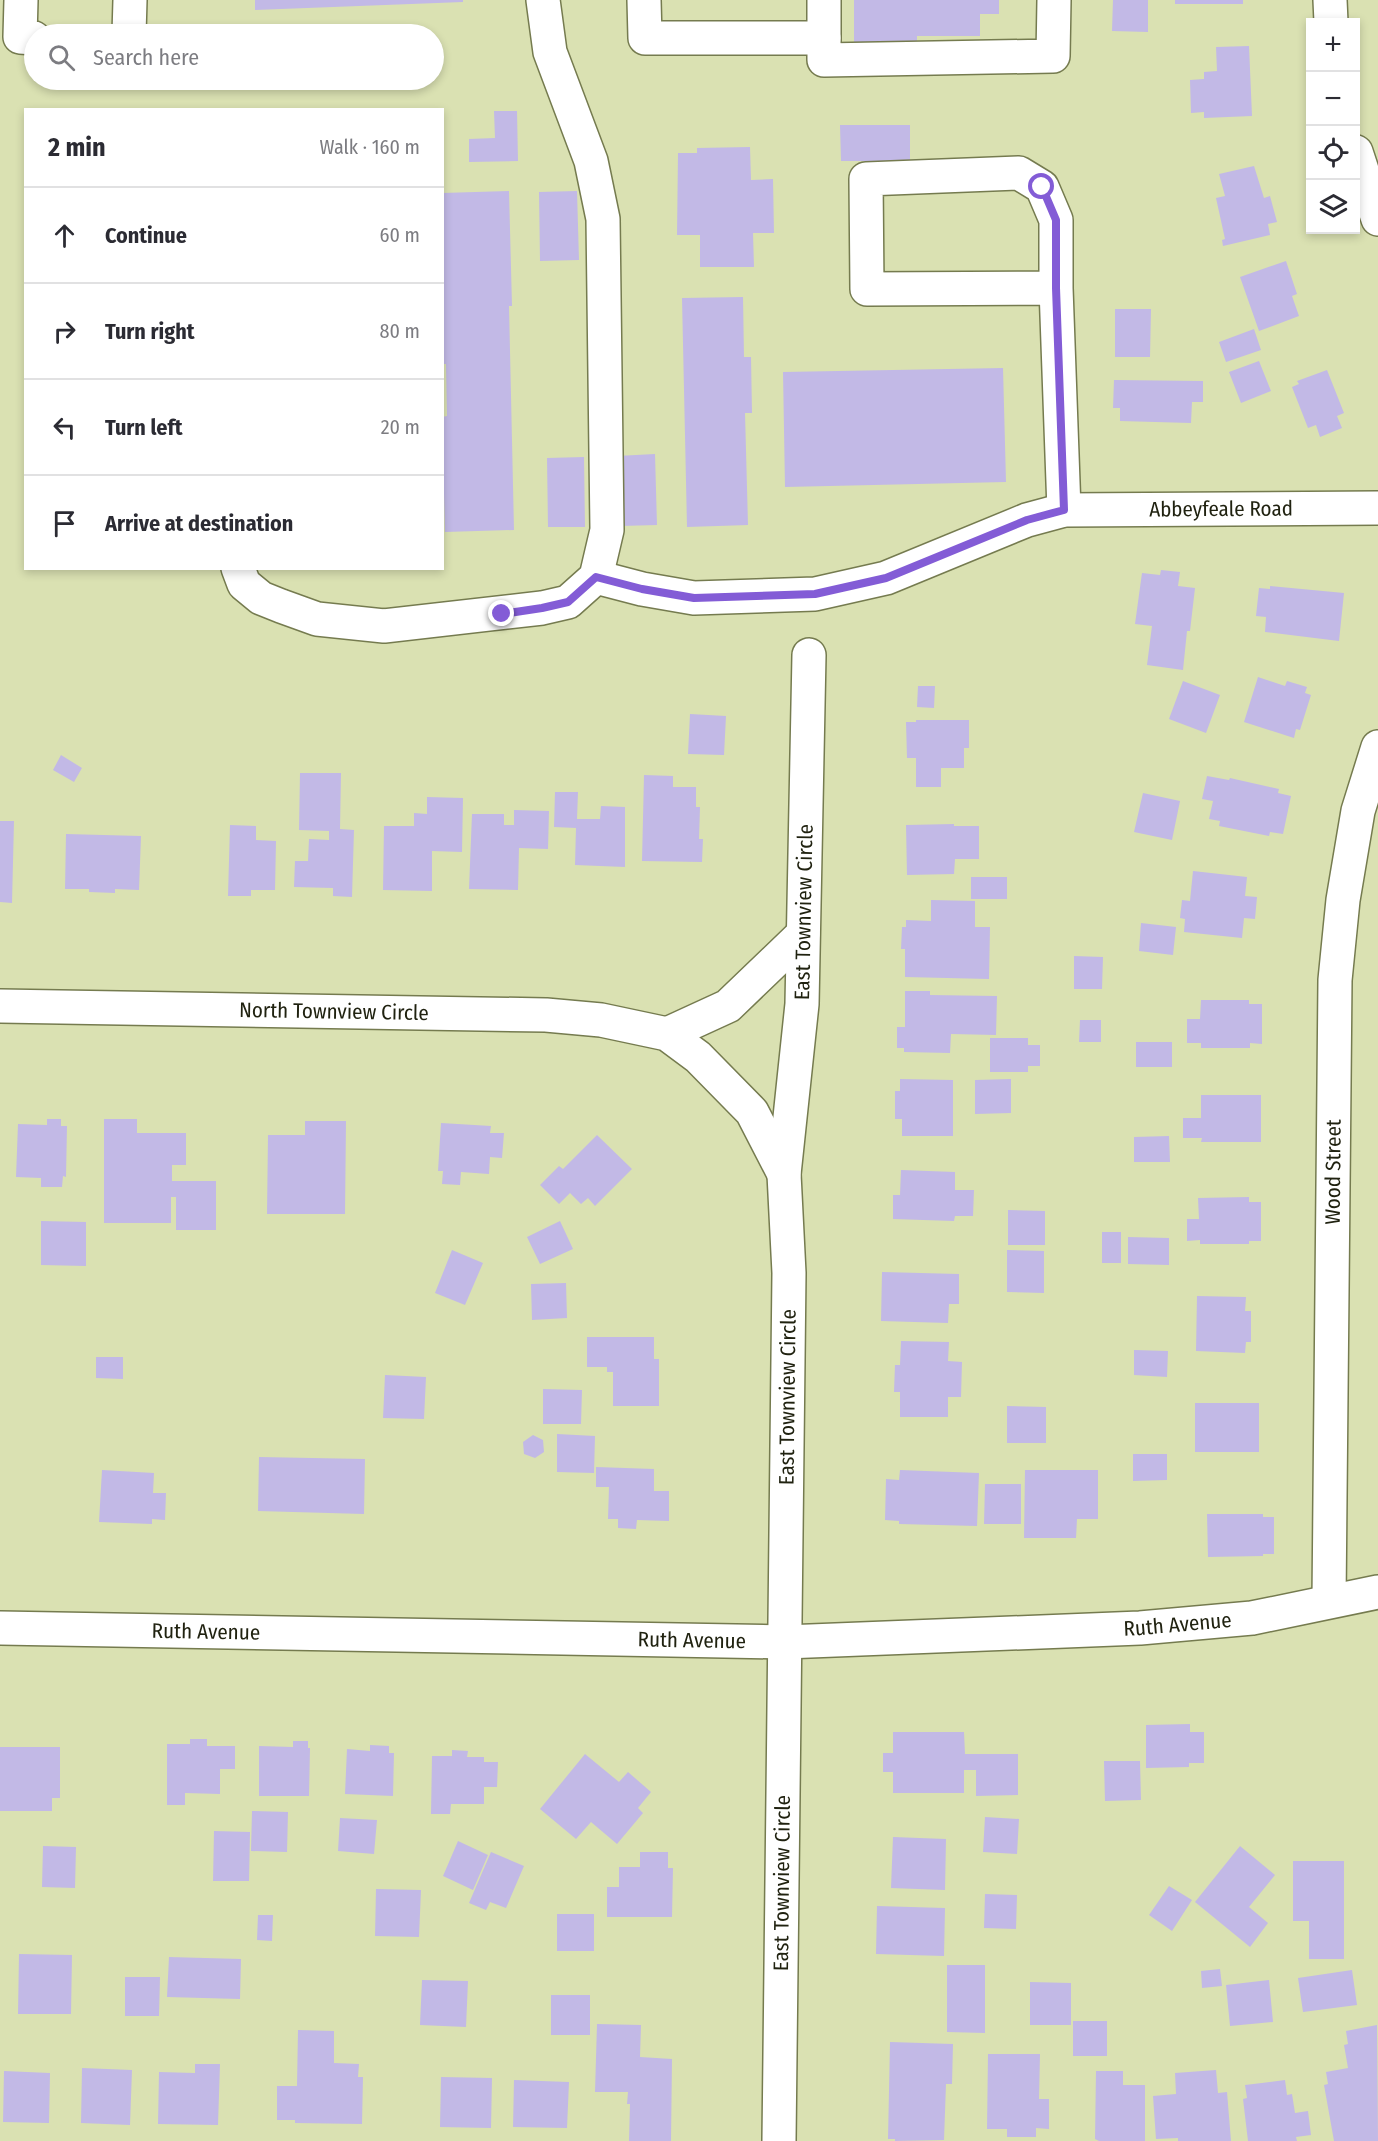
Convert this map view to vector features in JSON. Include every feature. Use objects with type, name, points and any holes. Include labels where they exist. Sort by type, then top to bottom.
[{"type":"street","points":[[21,0],[20,37],[24,37]]},
{"type":"street","points":[[129,24],[130,0]]},
{"type":"street","points":[[239,570],[244,584],[261,598],[281,606],[317,619],[384,626],[542,608],[568,602],[596,577],[607,530],[603,219],[591,162],[550,52],[543,0]]},
{"type":"street","points":[[644,0],[645,38],[824,38]]},
{"type":"street","points":[[824,0],[824,60],[1053,56],[1054,0]]},
{"type":"street","points":[[1330,0],[1331,18]]},
{"type":"street","points":[[1360,164],[1378,219]]},
{"type":"street","points":[[1056,288],[867,289],[866,179],[1019,173],[1042,187],[1056,220],[1056,288],[1064,510]]},
{"type":"street","name":"Abbeyfeale Road","points":[[596,577],[642,589],[694,598],[815,594],[886,578],[1027,520],[1064,510],[1378,508]]},
{"type":"street","name":"East Townview Circle","points":[[779,2141],[789,1273],[784,1174],[802,1004],[810,655]]},
{"type":"street","name":"Wood Street","points":[[1329,1601],[1335,980],[1343,900],[1358,811],[1378,747]]},
{"type":"street","points":[[667,1034],[728,1006],[803,934]]},
{"type":"street","name":"North Townview Circle","points":[[0,1006],[546,1015],[601,1020],[667,1034],[698,1057],[752,1112],[784,1174]]},
{"type":"street","name":"Ruth Avenue","points":[[0,1628],[785,1642],[1140,1628],[1252,1618],[1378,1592]]},
{"type":"building","points":[[255,0],[463,0],[463,2],[255,10]]},
{"type":"building","points":[[854,0],[999,0],[999,14],[980,14],[980,36],[917,36],[917,48],[854,48]]},
{"type":"building","points":[[1113,0],[1148,0],[1148,32],[1112,31]]},
{"type":"building","points":[[1175,0],[1243,0],[1243,4],[1175,4]]},
{"type":"building","points":[[1249,46],[1252,116],[1204,118],[1204,112],[1191,113],[1190,80],[1204,79],[1204,72],[1217,71],[1216,47]]},
{"type":"building","points":[[494,111],[517,111],[518,161],[469,162],[469,139],[495,138]]},
{"type":"building","points":[[840,125],[910,125],[910,161],[841,161]]},
{"type":"building","points":[[750,147],[751,180],[773,179],[774,233],[753,233],[754,267],[700,267],[700,235],[677,235],[678,153],[697,153],[697,148]]},
{"type":"building","points":[[1254,166],[1264,198],[1270,196],[1277,222],[1268,224],[1270,235],[1223,246],[1222,240],[1225,239],[1216,198],[1225,196],[1219,174]]},
{"type":"building","points":[[509,191],[514,530],[445,532],[444,417],[447,416],[446,364],[444,364],[444,193]]},
{"type":"building","points":[[577,191],[579,260],[540,261],[539,192]]},
{"type":"building","points":[[1286,261],[1297,294],[1292,296],[1299,316],[1259,331],[1240,277]]},
{"type":"building","points":[[743,297],[744,357],[751,357],[752,413],[745,413],[748,525],[687,527],[682,298]]},
{"type":"building","points":[[1115,309],[1151,309],[1150,357],[1115,357]]},
{"type":"building","points":[[1254,329],[1261,350],[1226,362],[1219,342]]},
{"type":"building","points":[[1259,361],[1271,391],[1241,403],[1229,372]]},
{"type":"building","points":[[1003,368],[1006,482],[785,487],[783,372]]},
{"type":"building","points":[[1327,370],[1344,413],[1337,416],[1342,428],[1320,437],[1316,425],[1308,428],[1292,387],[1299,384],[1297,381]]},
{"type":"building","points":[[1114,380],[1203,381],[1203,402],[1192,402],[1191,423],[1120,421],[1120,408],[1113,408]]},
{"type":"building","points":[[655,454],[657,525],[620,526],[617,456]]},
{"type":"building","points":[[584,457],[585,527],[548,527],[547,458]]},
{"type":"building","points":[[1161,570],[1180,572],[1178,586],[1195,588],[1183,670],[1147,665],[1152,626],[1135,624],[1142,573],[1160,575]]},
{"type":"building","points":[[1270,586],[1344,593],[1339,641],[1265,632],[1266,617],[1256,616],[1259,588],[1270,589]]},
{"type":"building","points":[[1258,677],[1285,686],[1287,681],[1307,687],[1305,693],[1311,695],[1300,730],[1296,729],[1294,738],[1244,722]]},
{"type":"building","points":[[1183,681],[1220,695],[1206,733],[1169,719]]},
{"type":"building","points":[[918,686],[935,686],[934,708],[917,707]]},
{"type":"building","points":[[690,714],[726,716],[724,755],[688,754]]},
{"type":"building","points":[[916,720],[969,720],[969,748],[964,748],[964,768],[941,768],[941,787],[916,787],[916,758],[907,758],[906,722],[916,722]]},
{"type":"building","points":[[61,755],[82,768],[74,782],[53,770]]},
{"type":"building","points":[[300,773],[341,773],[340,829],[354,830],[352,897],[333,896],[333,888],[294,887],[295,861],[308,861],[309,839],[329,840],[329,831],[299,830]]},
{"type":"building","points":[[644,775],[673,776],[673,787],[696,787],[696,807],[700,807],[699,839],[703,839],[702,862],[642,861]]},
{"type":"building","points":[[1207,776],[1229,780],[1230,778],[1279,789],[1278,793],[1291,796],[1283,834],[1270,832],[1269,836],[1219,826],[1220,821],[1209,819],[1213,801],[1202,799]]},
{"type":"building","points":[[555,792],[578,792],[577,819],[600,819],[601,806],[625,807],[625,867],[575,865],[576,828],[554,827]]},
{"type":"building","points":[[1143,793],[1180,801],[1172,840],[1134,832]]},
{"type":"building","points":[[427,797],[463,798],[462,852],[432,851],[432,891],[383,890],[384,826],[414,826],[414,813],[427,814]]},
{"type":"building","points":[[514,810],[549,811],[548,849],[519,848],[518,890],[469,889],[472,814],[504,814],[504,825],[514,825]]},
{"type":"building","points":[[0,821],[14,821],[12,903],[0,902]]},
{"type":"building","points":[[954,824],[954,826],[979,826],[979,859],[955,859],[954,874],[907,875],[906,825]]},
{"type":"building","points":[[230,825],[256,826],[256,840],[276,841],[275,890],[251,890],[251,896],[228,896]]},
{"type":"building","points":[[66,834],[141,836],[139,890],[115,889],[115,893],[89,892],[89,889],[65,889]]},
{"type":"building","points":[[1193,871],[1247,877],[1245,896],[1257,897],[1255,919],[1244,918],[1242,938],[1184,932],[1185,919],[1180,918],[1182,900],[1190,901]]},
{"type":"building","points":[[971,877],[1007,877],[1007,899],[971,899]]},
{"type":"building","points":[[931,900],[975,901],[975,927],[990,927],[989,979],[905,977],[905,949],[901,949],[902,927],[906,927],[906,920],[931,921]]},
{"type":"building","points":[[1141,923],[1176,927],[1173,955],[1139,951]]},
{"type":"building","points":[[1074,956],[1103,957],[1102,989],[1074,989]]},
{"type":"building","points":[[905,991],[930,991],[930,995],[997,996],[996,1035],[951,1034],[950,1053],[904,1052],[904,1048],[897,1048],[897,1027],[905,1027]]},
{"type":"building","points":[[1201,1000],[1249,1000],[1249,1004],[1262,1004],[1262,1044],[1250,1043],[1250,1048],[1201,1048],[1201,1043],[1187,1043],[1187,1019],[1200,1019]]},
{"type":"building","points":[[1080,1020],[1101,1020],[1101,1042],[1079,1042]]},
{"type":"building","points":[[990,1038],[1028,1038],[1028,1045],[1040,1045],[1040,1066],[1028,1066],[1028,1072],[990,1072]]},
{"type":"building","points":[[1136,1042],[1172,1042],[1172,1067],[1136,1067]]},
{"type":"building","points":[[900,1079],[953,1080],[953,1136],[902,1136],[902,1119],[895,1119],[895,1091],[900,1091]]},
{"type":"building","points":[[1011,1079],[1011,1113],[975,1114],[975,1080]]},
{"type":"building","points":[[1201,1095],[1261,1095],[1261,1142],[1201,1142],[1202,1138],[1183,1138],[1183,1118],[1201,1118]]},
{"type":"building","points":[[47,1119],[61,1119],[61,1126],[67,1126],[66,1177],[63,1176],[62,1187],[41,1187],[41,1178],[16,1177],[18,1124],[47,1125]]},
{"type":"building","points":[[104,1119],[137,1119],[137,1133],[186,1133],[186,1165],[172,1165],[172,1181],[216,1181],[216,1230],[176,1230],[176,1197],[171,1197],[171,1223],[104,1223]]},
{"type":"building","points":[[305,1121],[346,1121],[345,1214],[267,1214],[268,1135],[305,1135]]},
{"type":"building","points":[[441,1123],[491,1126],[490,1133],[504,1133],[502,1158],[490,1157],[489,1174],[461,1172],[460,1185],[442,1184],[443,1171],[438,1171]]},
{"type":"building","points":[[597,1135],[632,1169],[595,1206],[588,1198],[581,1204],[570,1193],[559,1204],[540,1185],[559,1166],[563,1169]]},
{"type":"building","points":[[1169,1136],[1170,1162],[1134,1162],[1134,1137]]},
{"type":"building","points":[[901,1170],[955,1172],[955,1190],[974,1190],[973,1216],[955,1216],[954,1221],[893,1219],[893,1195],[900,1195]]},
{"type":"building","points":[[1249,1197],[1249,1202],[1261,1202],[1261,1241],[1249,1241],[1249,1244],[1200,1244],[1200,1240],[1187,1241],[1187,1219],[1199,1219],[1198,1198]]},
{"type":"building","points":[[1008,1210],[1045,1211],[1045,1245],[1008,1245]]},
{"type":"building","points":[[41,1221],[86,1222],[86,1266],[41,1265]]},
{"type":"building","points":[[560,1221],[573,1249],[540,1264],[527,1237]]},
{"type":"building","points":[[1102,1232],[1121,1232],[1121,1263],[1102,1263]]},
{"type":"building","points":[[1128,1237],[1169,1238],[1169,1265],[1128,1264]]},
{"type":"building","points":[[452,1250],[483,1263],[465,1305],[435,1293]]},
{"type":"building","points":[[1007,1250],[1044,1251],[1044,1293],[1007,1292]]},
{"type":"building","points":[[882,1272],[959,1274],[959,1304],[949,1304],[948,1323],[881,1321]]},
{"type":"building","points":[[566,1283],[567,1318],[532,1320],[531,1284]]},
{"type":"building","points":[[1197,1296],[1246,1297],[1245,1311],[1251,1311],[1251,1342],[1246,1342],[1245,1353],[1196,1351]]},
{"type":"building","points":[[587,1337],[654,1337],[654,1359],[659,1359],[659,1406],[613,1406],[613,1372],[607,1372],[607,1367],[587,1367]]},
{"type":"building","points":[[901,1341],[949,1342],[948,1361],[962,1362],[961,1397],[948,1397],[948,1417],[900,1417],[900,1392],[894,1392],[895,1365],[900,1365]]},
{"type":"building","points":[[1134,1350],[1168,1351],[1167,1377],[1134,1375]]},
{"type":"building","points":[[96,1357],[123,1357],[123,1379],[96,1378]]},
{"type":"building","points":[[385,1375],[426,1377],[424,1419],[383,1418]]},
{"type":"building","points":[[543,1389],[582,1390],[581,1424],[543,1424]]},
{"type":"building","points":[[1195,1403],[1259,1403],[1259,1452],[1195,1452]]},
{"type":"building","points":[[1007,1406],[1046,1407],[1046,1443],[1007,1443]]},
{"type":"building","points":[[557,1434],[595,1436],[594,1473],[557,1472]]},
{"type":"building","points":[[533,1435],[543,1440],[544,1452],[535,1458],[524,1454],[523,1442]]},
{"type":"building","points":[[1133,1454],[1167,1454],[1167,1480],[1133,1481]]},
{"type":"building","points":[[259,1457],[365,1459],[364,1514],[258,1511]]},
{"type":"building","points":[[596,1467],[654,1469],[654,1491],[669,1491],[669,1521],[637,1520],[636,1529],[618,1528],[618,1519],[608,1519],[609,1487],[596,1487]]},
{"type":"building","points":[[102,1470],[154,1473],[153,1493],[166,1493],[165,1520],[152,1519],[152,1524],[99,1522]]},
{"type":"building","points":[[900,1470],[979,1473],[977,1526],[899,1524],[899,1521],[885,1520],[886,1479],[899,1480]]},
{"type":"building","points":[[1025,1470],[1098,1470],[1098,1519],[1077,1519],[1076,1538],[1024,1538]]},
{"type":"building","points":[[985,1484],[1021,1484],[1021,1524],[984,1524]]},
{"type":"building","points":[[1207,1514],[1263,1514],[1263,1517],[1274,1517],[1274,1554],[1208,1557]]},
{"type":"building","points":[[1190,1724],[1190,1732],[1204,1732],[1204,1763],[1189,1763],[1189,1767],[1146,1768],[1146,1725]]},
{"type":"building","points":[[893,1732],[964,1732],[965,1754],[1018,1754],[1018,1795],[976,1796],[976,1770],[964,1770],[964,1793],[893,1793],[893,1772],[883,1772],[883,1753],[893,1753]]},
{"type":"building","points":[[190,1739],[207,1739],[207,1746],[235,1746],[235,1769],[220,1769],[220,1794],[185,1793],[185,1805],[167,1805],[167,1744],[190,1744]]},
{"type":"building","points":[[293,1741],[308,1741],[308,1748],[310,1748],[309,1796],[259,1796],[259,1746],[293,1747]]},
{"type":"building","points":[[370,1745],[389,1746],[389,1753],[394,1753],[393,1796],[345,1794],[347,1749],[370,1751]]},
{"type":"building","points":[[0,1747],[60,1747],[60,1798],[52,1798],[52,1811],[0,1811]]},
{"type":"building","points":[[452,1750],[468,1751],[467,1757],[484,1757],[484,1762],[498,1762],[497,1787],[484,1787],[484,1804],[451,1804],[450,1814],[431,1814],[432,1756],[452,1756]]},
{"type":"building","points":[[585,1754],[619,1782],[628,1772],[651,1792],[638,1808],[643,1813],[617,1844],[591,1822],[576,1839],[540,1809]]},
{"type":"building","points":[[1104,1761],[1140,1761],[1141,1800],[1105,1801]]},
{"type":"building","points":[[252,1811],[288,1812],[287,1852],[251,1851]]},
{"type":"building","points":[[985,1817],[1019,1819],[1017,1854],[983,1852]]},
{"type":"building","points":[[340,1818],[377,1820],[374,1854],[338,1851]]},
{"type":"building","points":[[214,1831],[250,1832],[249,1881],[213,1881]]},
{"type":"building","points":[[893,1837],[946,1839],[945,1890],[891,1888]]},
{"type":"building","points":[[458,1841],[488,1855],[473,1890],[443,1876]]},
{"type":"building","points":[[43,1846],[76,1847],[75,1888],[42,1887]]},
{"type":"building","points":[[1240,1846],[1275,1875],[1249,1907],[1268,1923],[1250,1947],[1195,1902]]},
{"type":"building","points":[[491,1852],[524,1866],[506,1908],[490,1902],[486,1910],[469,1903]]},
{"type":"building","points":[[640,1852],[668,1852],[668,1868],[673,1868],[672,1917],[607,1917],[607,1887],[619,1887],[619,1867],[640,1867]]},
{"type":"building","points":[[1293,1861],[1344,1861],[1344,1959],[1309,1959],[1309,1921],[1293,1921]]},
{"type":"building","points":[[1169,1886],[1192,1900],[1172,1931],[1149,1915]]},
{"type":"building","points":[[376,1889],[421,1890],[419,1937],[375,1936]]},
{"type":"building","points":[[985,1894],[1017,1895],[1016,1929],[984,1928]]},
{"type":"building","points":[[877,1906],[945,1908],[944,1956],[876,1954]]},
{"type":"building","points":[[557,1914],[594,1914],[594,1951],[557,1951]]},
{"type":"building","points":[[258,1915],[273,1915],[272,1941],[257,1940]]},
{"type":"building","points":[[19,1954],[72,1955],[71,2014],[18,2014]]},
{"type":"building","points":[[169,1957],[241,1959],[240,1999],[167,1997]]},
{"type":"building","points":[[947,1965],[985,1965],[985,2033],[947,2032]]},
{"type":"building","points":[[1220,1969],[1222,1986],[1202,1988],[1201,1971]]},
{"type":"building","points":[[1352,1970],[1357,2005],[1303,2012],[1298,1978]]},
{"type":"building","points":[[125,1977],[160,1977],[159,2016],[125,2016]]},
{"type":"building","points":[[422,1980],[468,1981],[466,2027],[420,2025]]},
{"type":"building","points":[[1269,1980],[1273,2022],[1230,2026],[1226,1985]]},
{"type":"building","points":[[1030,1982],[1071,1983],[1071,2025],[1030,2025]]},
{"type":"building","points":[[551,1995],[590,1995],[590,2035],[551,2035]]},
{"type":"building","points":[[1073,2021],[1107,2021],[1107,2056],[1073,2056]]},
{"type":"building","points":[[597,2024],[641,2025],[640,2057],[672,2059],[671,2141],[629,2141],[628,2092],[595,2092]]},
{"type":"building","points":[[1377,2025],[1378,2141],[1334,2141],[1324,2085],[1328,2084],[1326,2072],[1348,2068],[1344,2045],[1348,2044],[1346,2031]]},
{"type":"building","points":[[298,2030],[334,2031],[334,2063],[359,2064],[358,2077],[363,2077],[362,2124],[295,2123],[295,2120],[277,2120],[277,2086],[297,2086]]},
{"type":"building","points":[[890,2042],[953,2044],[952,2084],[946,2084],[944,2140],[895,2141],[895,2139],[888,2139]]},
{"type":"building","points":[[988,2054],[1040,2054],[1039,2099],[1049,2099],[1049,2129],[1036,2128],[1036,2137],[1007,2137],[1007,2129],[987,2129]]},
{"type":"building","points":[[195,2064],[220,2064],[218,2125],[158,2124],[159,2072],[195,2073]]},
{"type":"building","points":[[82,2068],[132,2070],[130,2125],[81,2123]]},
{"type":"building","points":[[1216,2070],[1218,2093],[1227,2092],[1231,2141],[1156,2139],[1153,2096],[1176,2094],[1175,2073]]},
{"type":"building","points":[[4,2071],[50,2073],[49,2123],[3,2122]]},
{"type":"building","points":[[1096,2071],[1123,2071],[1123,2085],[1145,2085],[1145,2141],[1099,2141],[1095,2139]]},
{"type":"building","points":[[441,2077],[492,2078],[491,2128],[440,2127]]},
{"type":"building","points":[[514,2080],[569,2082],[567,2128],[513,2127]]},
{"type":"building","points":[[1285,2080],[1287,2095],[1292,2094],[1295,2113],[1308,2111],[1311,2135],[1296,2137],[1297,2141],[1248,2141],[1243,2099],[1247,2098],[1245,2085]]},
{"type":"route","points":[[502,614],[568,602],[596,577],[642,589],[694,598],[815,594],[886,578],[1027,520],[1064,510],[1056,288],[1056,220],[1042,187]]}]
